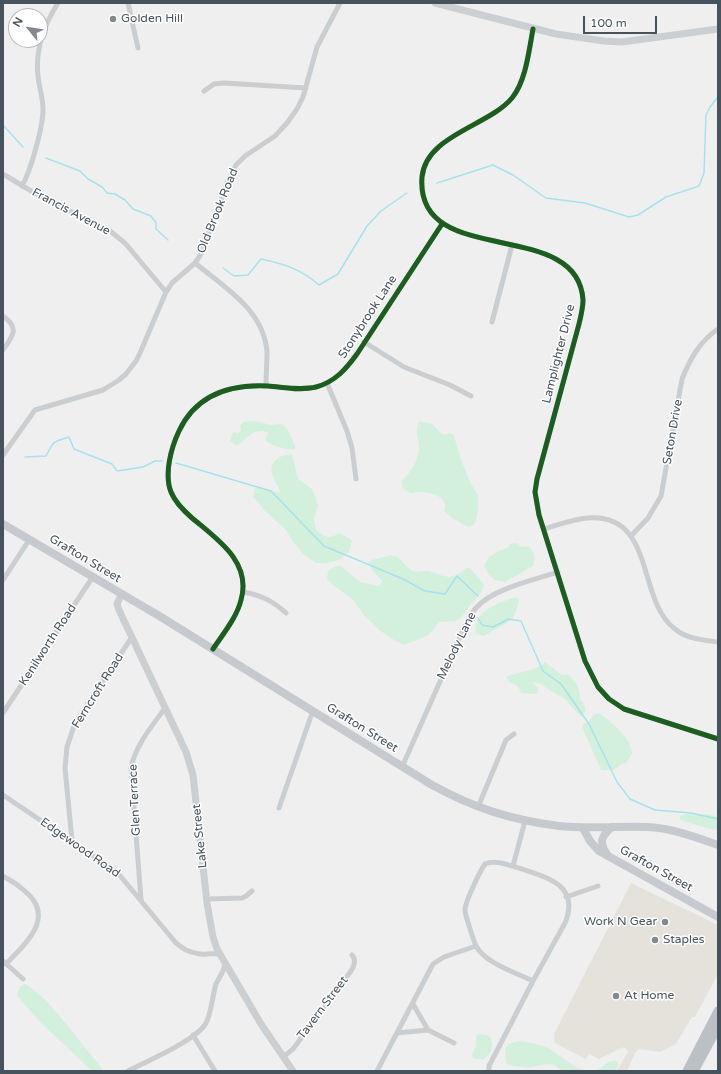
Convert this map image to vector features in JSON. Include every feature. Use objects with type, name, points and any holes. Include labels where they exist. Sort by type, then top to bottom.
[{"type":"highway","points":[[687,1071],[718,1011]]},
{"type":"highway","points":[[694,1071],[718,1027]]},
{"type":"main road","name":"Grafton Street","points":[[3,524],[213,649],[432,786],[460,801],[525,821],[583,828],[599,852],[718,917]]},
{"type":"main road","points":[[608,857],[603,849],[602,843],[605,833],[612,827]]},
{"type":"main road","points":[[583,828],[647,827],[671,830],[718,845]]},
{"type":"street","points":[[22,186],[27,176],[41,127],[43,114],[37,75],[40,43],[48,21],[58,3]]},
{"type":"street","points":[[128,3],[138,48]]},
{"type":"street","name":"Old Brook Road","points":[[3,455],[37,409],[94,393],[112,385],[126,374],[136,361],[166,292],[172,283],[194,263],[201,254],[236,165],[244,157],[271,140],[283,128],[297,109],[306,88],[317,47],[340,3]]},
{"type":"street","points":[[435,3],[534,29],[579,38],[622,42],[718,29]]},
{"type":"street","name":"Lamplighter Drive","points":[[534,29],[522,79],[513,97],[497,111],[442,143],[433,153],[425,166],[422,178],[423,193],[429,208],[442,224],[462,233],[549,255],[564,264],[576,278],[581,290],[583,306],[536,486],[536,506],[589,670],[598,687],[616,704],[633,713],[718,739]]},
{"type":"street","points":[[204,91],[214,84],[224,82],[306,88]]},
{"type":"street","name":"Francis Avenue","points":[[3,174],[22,186],[110,231],[120,238],[166,292]]},
{"type":"street","name":"Stonybrook Lane","points":[[213,649],[236,612],[241,600],[243,592],[242,574],[236,561],[228,550],[186,513],[176,502],[170,491],[168,470],[180,430],[194,410],[203,402],[212,396],[232,388],[245,386],[266,386],[308,388],[327,383],[344,372],[442,224]]},
{"type":"street","points":[[492,322],[512,245]]},
{"type":"street","points":[[194,263],[247,306],[260,324],[267,351],[266,386]]},
{"type":"street","points":[[3,316],[11,323],[14,329],[12,337],[3,350]]},
{"type":"street","name":"Seton Drive","points":[[631,536],[650,515],[661,496],[682,379],[686,368],[701,344],[718,329]]},
{"type":"street","points":[[364,342],[404,367],[450,385],[471,396]]},
{"type":"street","points":[[327,383],[350,442],[354,457],[356,479]]},
{"type":"street","points":[[544,529],[580,519],[597,518],[606,519],[616,523],[631,536],[640,554],[658,609],[665,620],[674,629],[684,635],[696,639],[718,642]]},
{"type":"street","points":[[3,580],[29,540]]},
{"type":"street","name":"Melody Lane","points":[[402,767],[465,626],[476,608],[488,597],[498,592],[558,572]]},
{"type":"street","name":"Kenilworth Road","points":[[3,713],[92,578]]},
{"type":"street","points":[[243,592],[264,597],[275,603],[286,613]]},
{"type":"street","name":"Lake Street","points":[[121,595],[117,606],[186,752],[193,775],[212,937],[217,949],[261,1024],[293,1071]]},
{"type":"street","name":"Ferncroft Road","points":[[72,841],[65,768],[67,747],[75,723],[132,637]]},
{"type":"street","name":"Glen Terrace","points":[[142,901],[131,768],[134,756],[139,746],[165,708]]},
{"type":"street","points":[[279,808],[311,716],[314,712]]},
{"type":"street","points":[[478,807],[505,742],[507,738],[514,734]]},
{"type":"street","name":"Edgewood Road","points":[[3,795],[117,872],[169,936],[182,948],[206,954],[216,954],[223,959]]},
{"type":"street","points":[[513,866],[525,821]]},
{"type":"street","points":[[489,1071],[489,1066],[567,917],[568,909],[566,897],[561,887],[553,880],[513,866],[496,862],[487,863],[483,867],[469,897],[466,912],[476,946],[482,954],[493,962],[533,981]]},
{"type":"street","points":[[3,876],[30,895],[37,906],[39,916],[32,934],[4,963],[23,980]]},
{"type":"street","points":[[566,897],[598,886]]},
{"type":"street","points":[[207,899],[242,898],[252,891]]},
{"type":"street","points":[[377,1071],[434,963],[444,957],[476,946]]},
{"type":"street","name":"Tavern Street","points":[[283,1057],[293,1049],[351,971],[355,961],[352,955]]},
{"type":"street","points":[[128,1071],[177,1046],[202,1028],[209,1015],[215,987],[225,966],[223,959]]},
{"type":"street","points":[[413,1004],[428,1030]]},
{"type":"street","points":[[398,1033],[428,1030],[454,1042]]},
{"type":"street","points":[[193,1035],[215,1071]]},
{"type":"shaded area","points":[[631,883],[718,925],[718,974],[695,1017],[692,1017],[676,1044],[660,1052],[639,1049],[635,1053],[627,1071],[617,1071],[628,1051],[624,1047],[599,1059],[589,1054],[586,1059],[555,1043],[554,1034]]},
{"type":"green space","points":[[251,421],[270,425],[284,425],[288,430],[295,449],[276,446],[265,441],[268,433],[264,431],[251,434],[237,446],[230,441],[233,432],[238,433],[241,431],[240,426],[243,422]]},
{"type":"green space","points":[[419,421],[432,424],[443,435],[451,433],[454,435],[458,451],[478,498],[477,518],[474,525],[468,527],[452,518],[444,511],[445,505],[440,497],[425,492],[411,493],[405,490],[402,486],[402,480],[416,462],[419,449],[417,431]]},
{"type":"green space","points":[[292,454],[298,479],[311,488],[316,498],[318,506],[314,518],[316,530],[327,537],[339,533],[352,540],[349,552],[340,560],[326,563],[316,563],[303,554],[286,530],[265,511],[253,497],[254,489],[258,487],[280,493],[272,473],[272,464],[282,456]]},
{"type":"green space","points":[[516,543],[520,546],[530,547],[534,556],[533,566],[505,582],[495,580],[489,575],[484,566],[488,558],[500,550],[508,548],[510,544]]},
{"type":"green space","points":[[391,555],[399,559],[413,571],[429,571],[449,577],[456,575],[469,567],[484,586],[481,593],[461,618],[456,621],[439,622],[429,635],[404,645],[379,630],[364,615],[353,600],[327,580],[328,571],[336,566],[341,566],[360,582],[379,586],[382,581],[371,569],[369,562]]},
{"type":"green space","points":[[515,597],[519,599],[519,602],[513,619],[484,636],[476,634],[478,619],[482,614],[495,605]]},
{"type":"green space","points":[[545,662],[562,675],[569,675],[576,683],[579,689],[580,699],[586,710],[581,717],[565,699],[539,683],[531,682],[538,688],[537,694],[521,693],[518,686],[509,682],[506,677],[531,670]]},
{"type":"green space","points":[[599,713],[619,730],[631,747],[632,753],[629,759],[626,763],[621,764],[614,770],[601,770],[582,727],[584,723],[588,723],[594,714]]},
{"type":"green space","points":[[691,813],[698,815],[709,814],[718,817],[718,830],[681,820],[679,816]]},
{"type":"green space","points":[[24,984],[40,995],[49,1004],[67,1024],[103,1071],[92,1071],[40,1022],[17,995],[20,987]]},
{"type":"green space","points":[[479,1034],[487,1035],[491,1038],[492,1042],[491,1050],[483,1060],[473,1058],[472,1054],[476,1046],[476,1036]]},
{"type":"green space","points":[[520,1041],[547,1047],[574,1066],[591,1071],[562,1071],[554,1065],[547,1064],[528,1068],[509,1065],[506,1063],[506,1047],[510,1043]]},
{"type":"green space","points":[[612,1061],[617,1061],[619,1064],[615,1071],[591,1071],[596,1070]]},
{"type":"waterway","points":[[437,183],[493,165],[513,175],[546,198],[585,203],[629,217],[638,215],[666,197],[699,186],[704,173],[706,115],[718,97]]},
{"type":"waterway","points":[[3,125],[23,147]]},
{"type":"waterway","points":[[46,158],[80,171],[88,179],[102,187],[107,193],[115,194],[125,200],[133,209],[151,216],[156,223],[156,229],[168,240]]},
{"type":"waterway","points":[[223,268],[234,276],[248,275],[261,259],[299,271],[319,285],[338,274],[367,226],[381,211],[407,193]]},
{"type":"waterway","points":[[25,457],[46,456],[54,443],[69,437],[74,449],[112,464],[117,471],[143,467],[155,461],[162,461]]},
{"type":"waterway","points":[[176,463],[271,491],[324,546],[403,579],[425,591],[445,594],[457,576],[478,596]]},
{"type":"waterway","points":[[478,618],[482,625],[493,627],[509,619],[521,621],[543,671],[561,684],[589,724],[617,782],[630,799],[655,810],[691,813],[718,819]]},
{"type":"cycle path","points":[[533,29],[524,74],[521,83],[512,98],[502,108],[446,141],[435,151],[426,163],[422,177],[427,206],[444,224],[469,235],[528,249],[555,258],[574,274],[583,300],[582,309],[537,479],[535,492],[539,515],[585,661],[598,687],[609,699],[624,709],[718,739]]},
{"type":"cycle path","points":[[213,649],[229,625],[239,606],[243,586],[242,574],[230,553],[212,534],[183,509],[171,492],[168,477],[169,461],[173,445],[179,431],[195,408],[205,400],[228,390],[254,386],[298,389],[316,387],[329,382],[344,370],[357,354],[442,224]]},
{"type":"place","name":"Golden Hill","points":[[113,19]]},
{"type":"place","name":"Work N Gear","points":[[665,922]]},
{"type":"place","name":"Staples","points":[[655,940]]},
{"type":"place","name":"At Home","points":[[616,996]]}]
